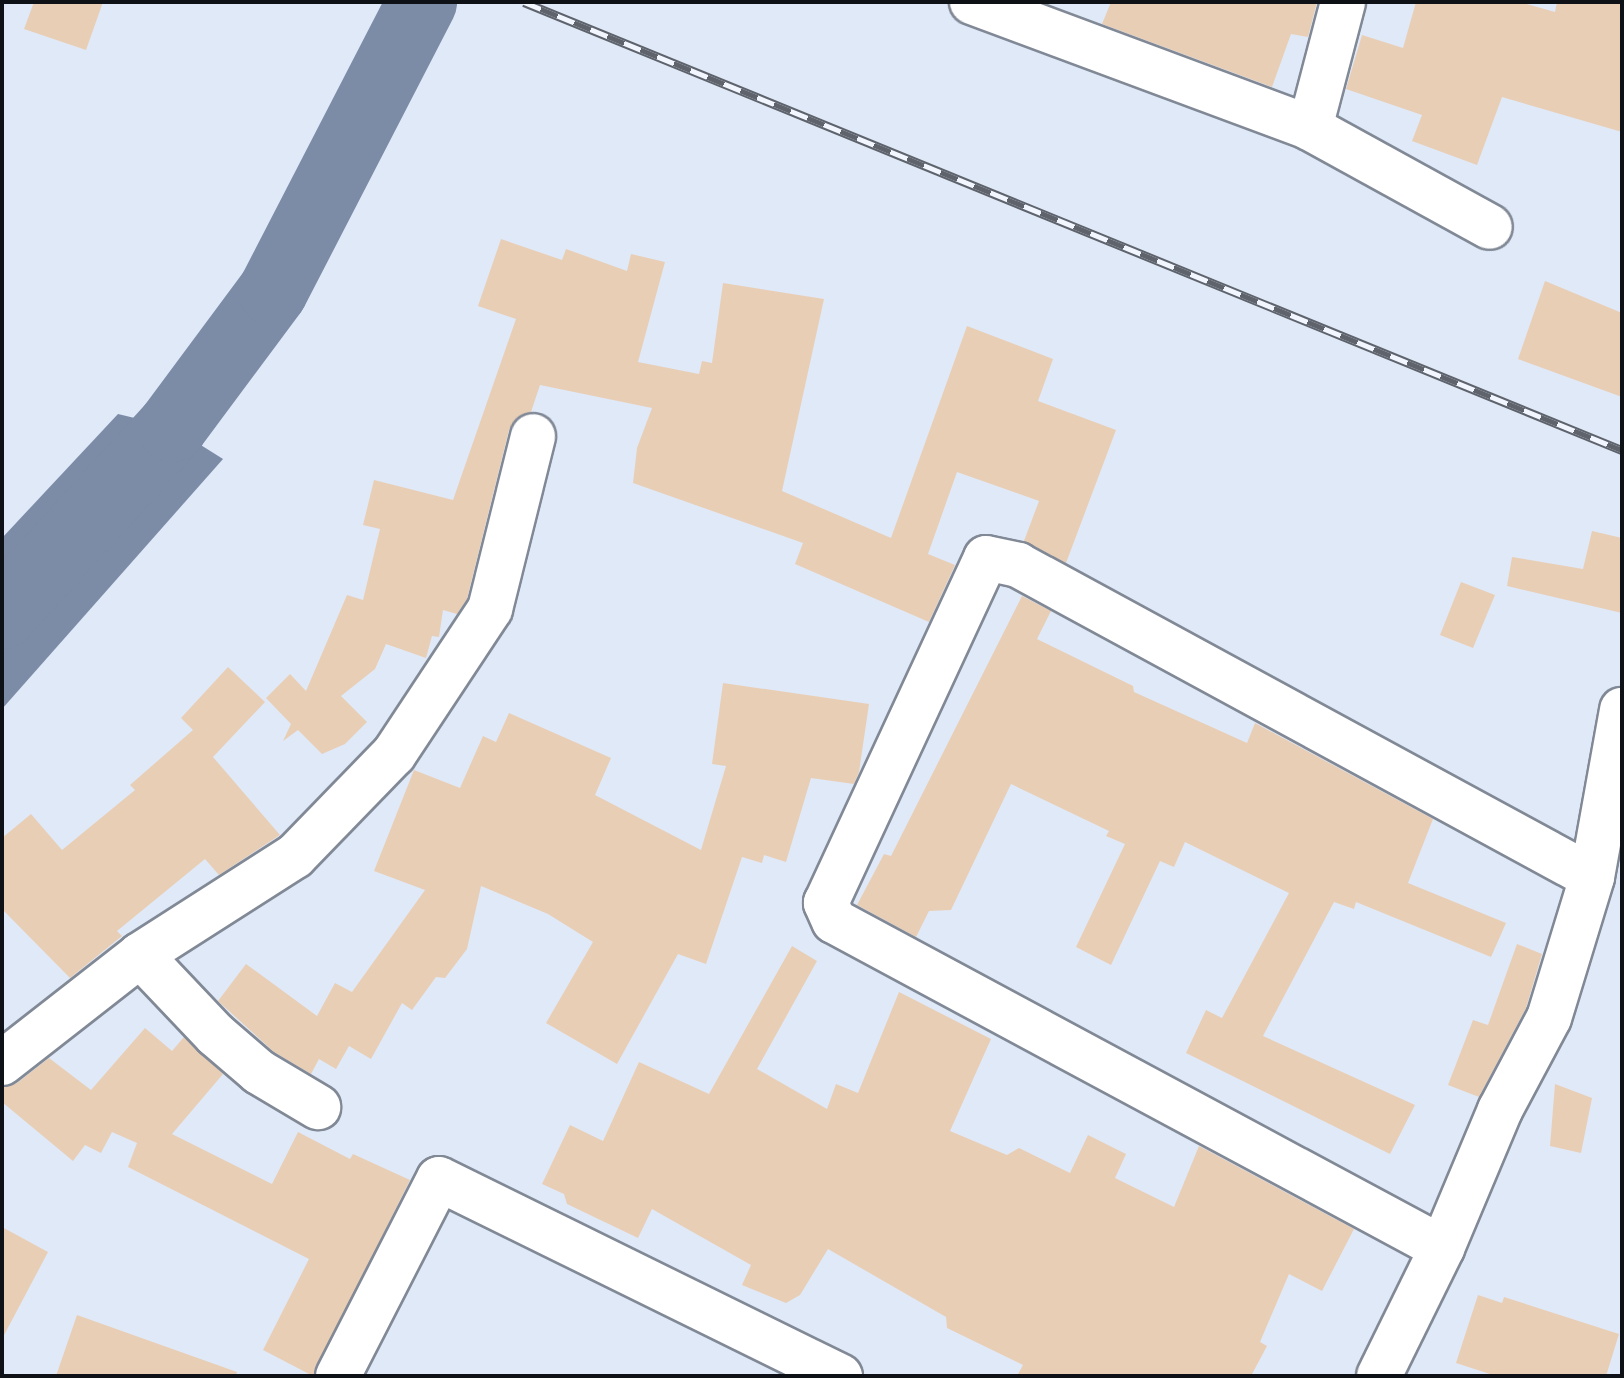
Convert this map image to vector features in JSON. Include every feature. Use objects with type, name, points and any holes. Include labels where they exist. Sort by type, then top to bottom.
[{"type":"street","points":[[972,2],[1310,128],[1490,227]]},
{"type":"street","points":[[1310,128],[1343,2]]},
{"type":"street","points":[[2,1063],[140,955],[295,856],[394,754],[490,609],[533,436]]},
{"type":"street","points":[[1442,1248],[834,921],[826,903],[986,558],[1018,565],[1592,877]]},
{"type":"street","points":[[1379,1376],[1442,1248],[1500,1110],[1549,1018],[1592,877],[1622,710]]},
{"type":"street","points":[[140,955],[216,1035],[259,1072],[318,1107]]},
{"type":"street","points":[[338,1376],[439,1179],[840,1376]]},
{"type":"water","points":[[118,414],[172,427],[223,459],[2,709],[2,538]]},
{"type":"building","points":[[34,2],[103,2],[86,50],[24,29]]},
{"type":"building","points":[[1111,2],[1317,2],[1308,37],[1291,34],[1272,87],[1102,24]]},
{"type":"building","points":[[1416,2],[1520,2],[1555,12],[1557,2],[1622,2],[1622,132],[1502,97],[1477,165],[1412,141],[1422,115],[1346,89],[1362,35],[1403,48]]},
{"type":"building","points":[[501,239],[562,260],[566,249],[627,271],[631,254],[665,262],[638,362],[699,374],[702,361],[712,363],[723,283],[824,299],[782,491],[891,538],[967,326],[1053,359],[1038,401],[1116,430],[1066,563],[1024,541],[1039,501],[957,472],[928,554],[955,565],[929,622],[795,564],[803,543],[633,483],[637,448],[652,408],[540,385],[531,412],[516,418],[509,430],[467,599],[457,614],[443,610],[439,637],[432,636],[426,658],[386,644],[375,669],[341,696],[367,722],[345,744],[322,754],[298,730],[283,741],[291,724],[266,698],[290,674],[306,691],[347,595],[363,600],[380,529],[363,525],[374,480],[453,500],[516,319],[478,306]]},
{"type":"building","points":[[1545,281],[1622,313],[1622,397],[1518,359]]},
{"type":"building","points":[[1592,531],[1622,538],[1622,613],[1507,586],[1512,557],[1583,569]]},
{"type":"building","points":[[1461,582],[1495,595],[1473,648],[1440,635]]},
{"type":"building","points":[[1022,596],[1051,611],[1037,639],[1133,686],[1134,692],[1247,743],[1255,723],[1433,819],[1408,883],[1506,923],[1491,957],[1356,902],[1354,909],[1334,902],[1263,1036],[1415,1105],[1390,1154],[1186,1053],[1206,1010],[1222,1018],[1289,893],[1185,842],[1174,867],[1160,861],[1111,965],[1076,947],[1125,844],[1106,836],[1109,831],[1011,784],[951,910],[929,911],[916,937],[857,905],[884,854],[891,856]]},
{"type":"building","points":[[228,667],[265,702],[213,757],[280,835],[219,875],[205,859],[117,931],[122,936],[70,978],[2,909],[2,838],[31,814],[62,850],[135,790],[130,785],[193,730],[181,718]]},
{"type":"building","points":[[723,683],[869,704],[859,772],[854,784],[811,778],[786,862],[764,855],[762,863],[742,857],[706,964],[678,954],[617,1064],[546,1023],[593,942],[548,914],[481,886],[467,949],[445,978],[436,977],[412,1010],[402,1003],[371,1059],[349,1046],[336,1069],[319,1059],[311,1074],[274,1052],[218,1001],[246,964],[317,1016],[335,983],[352,992],[425,890],[374,871],[414,770],[460,788],[483,736],[496,742],[509,713],[611,758],[595,795],[701,850],[726,766],[712,764]]},
{"type":"building","points":[[1517,944],[1542,954],[1526,1008],[1479,1097],[1448,1085],[1473,1020],[1488,1025]]},
{"type":"building","points":[[792,946],[817,961],[757,1069],[827,1109],[836,1084],[858,1093],[899,992],[991,1039],[950,1131],[1007,1155],[1019,1148],[1070,1173],[1088,1135],[1126,1154],[1115,1178],[1174,1207],[1199,1146],[1354,1229],[1322,1291],[1289,1274],[1260,1342],[1267,1346],[1251,1376],[1017,1376],[1023,1365],[947,1328],[946,1317],[828,1249],[800,1295],[786,1303],[742,1285],[751,1265],[652,1209],[638,1238],[567,1204],[564,1194],[542,1184],[570,1125],[603,1141],[639,1062],[709,1094]]},
{"type":"building","points":[[145,1028],[172,1051],[184,1037],[223,1074],[172,1134],[272,1184],[298,1132],[350,1159],[353,1154],[410,1180],[313,1376],[263,1350],[309,1259],[128,1167],[137,1143],[112,1132],[101,1153],[85,1145],[73,1161],[2,1102],[2,1087],[17,1083],[49,1058],[91,1090]]},
{"type":"building","points":[[1555,1084],[1592,1098],[1581,1153],[1550,1146]]},
{"type":"building","points":[[2,1227],[48,1252],[2,1339]]},
{"type":"building","points":[[1478,1295],[1502,1303],[1504,1297],[1619,1334],[1606,1376],[1496,1376],[1456,1363]]},
{"type":"building","points":[[77,1315],[237,1372],[236,1376],[56,1376]]},
{"type":"waterway","points":[[2,614],[172,427],[273,291],[422,2]]},
{"type":"railway","points":[[524,2],[1622,450]]}]
